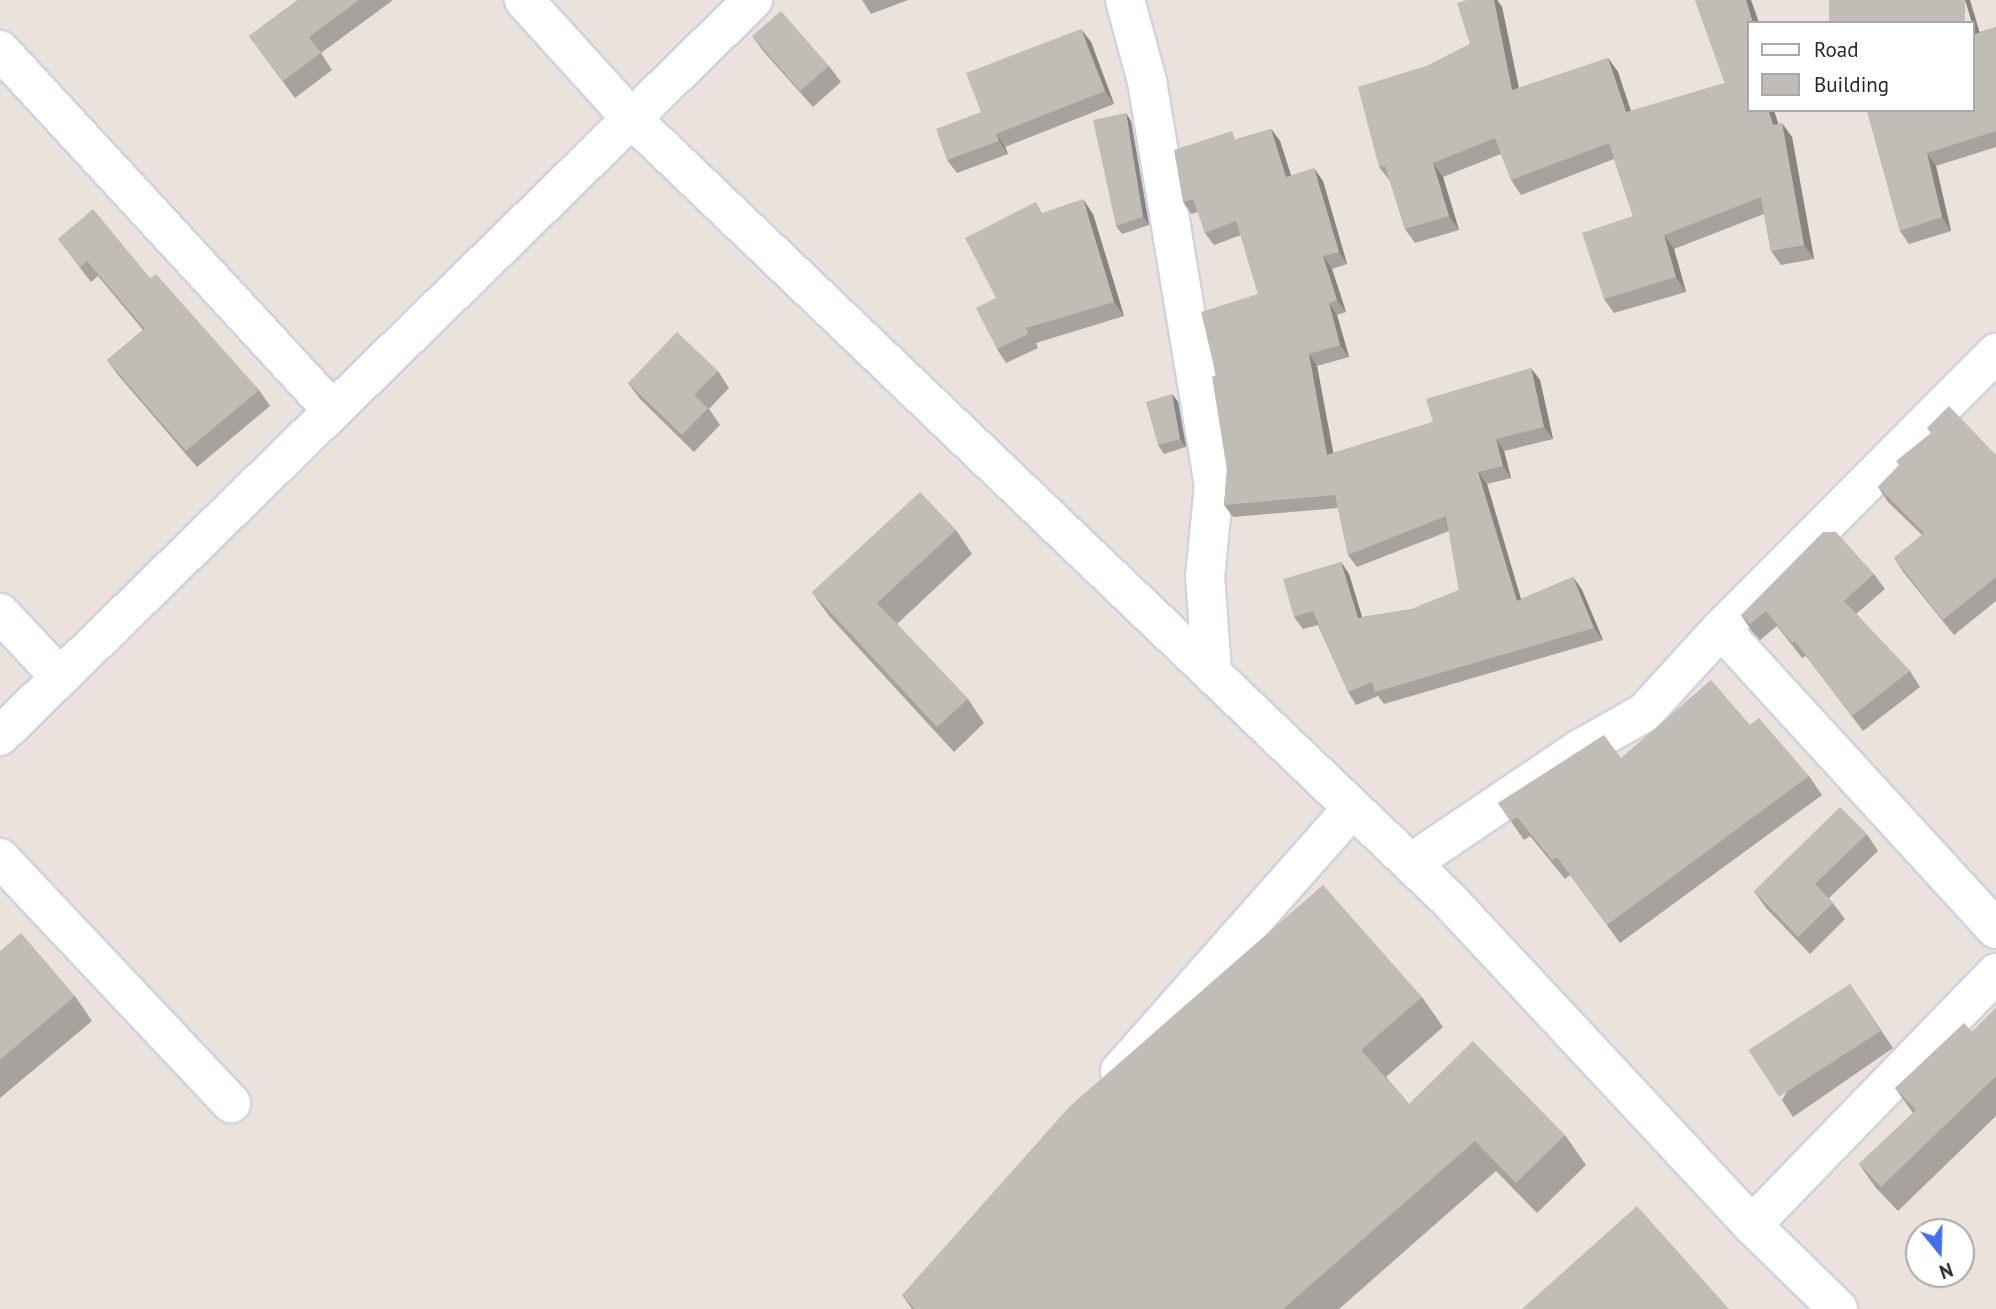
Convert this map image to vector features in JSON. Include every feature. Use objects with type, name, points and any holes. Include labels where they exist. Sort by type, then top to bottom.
[{"type":"street","points":[[524,0],[631,118],[1411,863],[1752,1225],[1838,1309]]},
{"type":"street","points":[[0,736],[753,0]]},
{"type":"street","points":[[1125,0],[1147,81],[1214,485],[1205,576],[1212,672]]},
{"type":"street","points":[[0,50],[333,411]]},
{"type":"street","points":[[1411,863],[1580,748],[1644,713],[1721,629],[1996,353]]},
{"type":"street","points":[[0,612],[60,677]]},
{"type":"street","points":[[1721,629],[1996,929]]},
{"type":"street","points":[[1098,1096],[1353,808]]},
{"type":"street","points":[[0,858],[231,1103]]},
{"type":"street","points":[[1752,1225],[1996,973]]},
{"type":"building","points":[[298,0],[359,0],[309,37],[321,53],[283,81],[249,36]]},
{"type":"building","points":[[1467,0],[1494,0],[1512,90],[1608,58],[1626,112],[1725,83],[1695,0],[1746,0],[1752,21],[1748,21],[1746,38],[1748,112],[1769,112],[1773,125],[1782,123],[1804,245],[1771,251],[1761,197],[1664,235],[1676,277],[1604,299],[1582,233],[1633,216],[1609,143],[1511,180],[1495,138],[1433,163],[1449,216],[1405,229],[1385,166],[1379,167],[1358,87],[1429,65],[1470,44],[1457,3]]},
{"type":"building","points":[[1829,0],[1965,0],[1965,21],[1829,21]]},
{"type":"building","points":[[781,11],[829,66],[800,91],[752,36]]},
{"type":"building","points":[[1996,27],[1996,131],[1927,153],[1942,217],[1900,231],[1868,112],[1975,112],[1975,34]]},
{"type":"building","points":[[1081,29],[1105,91],[996,134],[999,141],[947,160],[936,129],[981,112],[966,73]]},
{"type":"building","points":[[1126,113],[1143,217],[1116,226],[1093,120]]},
{"type":"building","points":[[1271,129],[1286,177],[1314,168],[1339,252],[1323,256],[1337,300],[1329,303],[1340,345],[1309,354],[1327,455],[1433,422],[1426,399],[1531,368],[1544,427],[1496,439],[1503,466],[1478,472],[1517,601],[1573,577],[1594,628],[1375,692],[1372,682],[1348,692],[1313,611],[1294,617],[1283,579],[1341,562],[1358,618],[1412,609],[1459,590],[1446,516],[1348,555],[1335,495],[1224,505],[1227,470],[1212,377],[1216,375],[1201,312],[1258,294],[1236,221],[1205,233],[1193,199],[1183,202],[1174,150],[1232,131],[1235,140]]},
{"type":"building","points":[[1083,199],[1114,302],[1026,328],[1028,334],[997,349],[976,308],[996,298],[965,238],[1036,202],[1042,213]]},
{"type":"building","points":[[93,209],[150,278],[156,274],[259,390],[186,451],[107,360],[145,329],[87,261],[80,267],[58,239]]},
{"type":"building","points":[[677,332],[718,371],[694,395],[708,408],[682,435],[628,383]]},
{"type":"building","points":[[1172,394],[1180,439],[1158,445],[1146,402]]},
{"type":"building","points":[[1949,406],[1996,455],[1996,577],[1943,620],[1894,558],[1924,533],[1878,487],[1899,465],[1896,461],[1931,433],[1927,428]]},
{"type":"building","points":[[920,492],[956,530],[877,603],[968,699],[937,727],[812,592]]},
{"type":"building","points":[[1823,532],[1836,532],[1874,574],[1844,601],[1910,671],[1852,716],[1795,641],[1792,643],[1766,611],[1750,624],[1741,615]]},
{"type":"building","points":[[1711,680],[1750,725],[1759,718],[1809,776],[1607,925],[1557,857],[1552,860],[1517,817],[1511,822],[1498,803],[1604,735],[1621,758]]},
{"type":"building","points":[[1840,807],[1867,834],[1815,884],[1833,903],[1798,937],[1754,891]]},
{"type":"building","points":[[1323,885],[1422,997],[1361,1050],[1409,1104],[1473,1041],[1565,1135],[1516,1183],[1475,1141],[1283,1309],[915,1309],[902,1295],[1070,1106]]},
{"type":"building","points":[[21,933],[75,996],[0,1060],[0,951]]},
{"type":"building","points":[[1850,984],[1880,1031],[1779,1097],[1749,1050]]},
{"type":"building","points":[[1996,1008],[1996,1076],[1881,1187],[1859,1164],[1916,1110],[1895,1088],[1964,1023],[1972,1032]]},
{"type":"building","points":[[1637,1206],[1729,1309],[1522,1309]]}]
